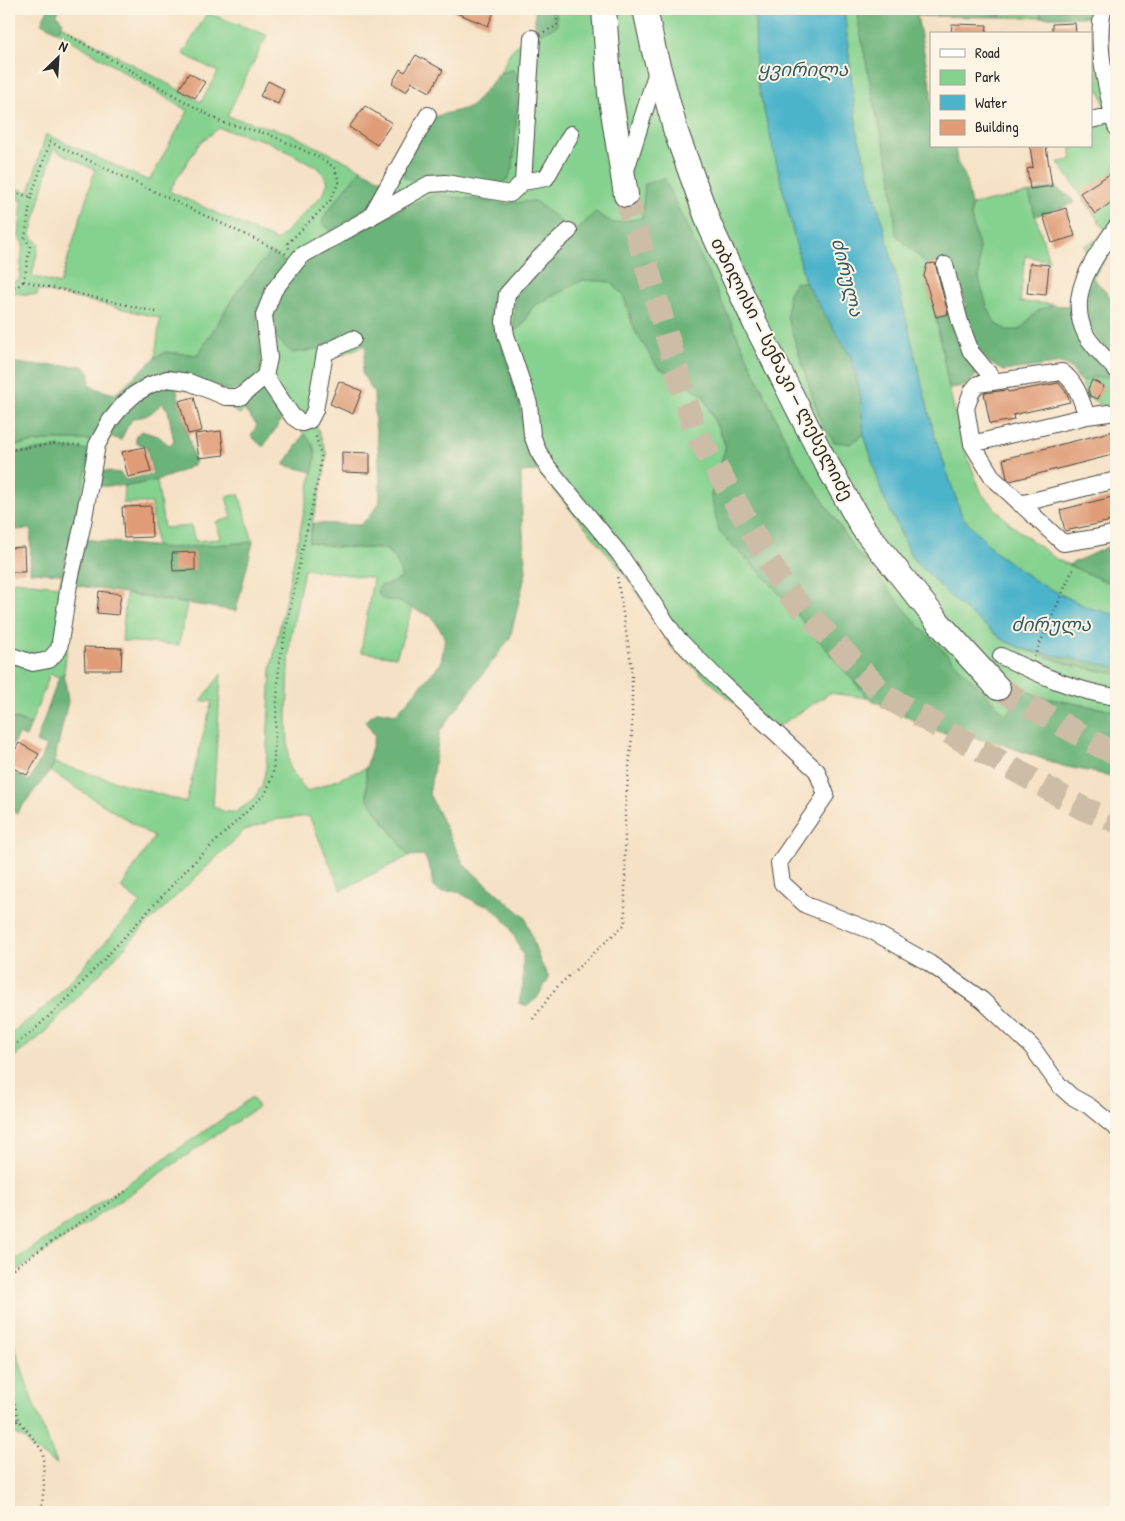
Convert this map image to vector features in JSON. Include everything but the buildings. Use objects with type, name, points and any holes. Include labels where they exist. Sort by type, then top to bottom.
[{"type":"highway","points":[[604,9],[610,93],[625,186]]},
{"type":"highway","name":"თბილისი — სენაკი — ლესელიძე","points":[[645,9],[658,68],[676,132],[710,226],[756,325],[820,452],[863,528],[939,623],[998,688]]},
{"type":"street","points":[[1092,120],[1115,121],[1098,87],[1103,9]]},
{"type":"street","points":[[523,182],[532,38]]},
{"type":"street","points":[[625,186],[658,68]]},
{"type":"street","points":[[370,218],[428,115]]},
{"type":"street","points":[[9,654],[33,663],[49,660],[59,649],[69,584],[97,445],[110,421],[123,405],[135,394],[150,385],[167,379],[189,382],[226,398],[240,397],[265,376],[269,358],[264,315],[274,290],[301,256],[428,184],[446,183],[510,194],[523,182],[546,178],[571,134]]},
{"type":"street","points":[[1116,227],[1091,263],[1080,288],[1079,312],[1086,335],[1116,370]]},
{"type":"street","points":[[569,231],[541,256],[507,294],[504,322],[506,335],[529,404],[532,435],[538,451],[547,466],[618,552],[677,638],[718,680],[817,771],[826,795],[779,863],[782,883],[806,904],[872,931],[929,964],[982,1000],[1032,1047],[1059,1085],[1071,1096],[1089,1106],[1116,1128]]},
{"type":"street","points":[[945,265],[960,322],[971,352],[995,380]]},
{"type":"street","points":[[265,376],[293,417],[302,423],[310,420],[315,410],[325,353],[353,339]]},
{"type":"street","points":[[1087,416],[1075,386],[1071,379],[1062,372],[995,380],[978,384],[972,390],[966,408],[972,444],[992,478],[1064,543],[1116,533]]},
{"type":"street","points":[[972,444],[1087,416],[1116,412]]},
{"type":"street","points":[[1020,504],[1116,480]]},
{"type":"street","points":[[1001,656],[1064,685],[1116,698]]},
{"type":"path","points":[[532,38],[557,26],[557,9]]},
{"type":"path","points":[[9,287],[17,287],[24,281],[30,246],[25,238],[32,197],[50,142],[290,255],[288,243],[330,201],[339,182],[334,167],[316,156],[268,134],[221,122],[63,32]]},
{"type":"path","points":[[9,191],[32,197]]},
{"type":"path","points":[[24,281],[156,312]]},
{"type":"path","points":[[9,1049],[33,1031],[70,996],[187,869],[266,793],[273,774],[279,664],[319,474],[321,456],[318,438],[310,420]]},
{"type":"path","points":[[9,450],[54,444],[97,445]]},
{"type":"path","points":[[533,1019],[556,988],[625,924],[625,812],[632,735],[632,668],[617,580],[618,552]]},
{"type":"path","points":[[1029,670],[1074,567]]},
{"type":"path","points":[[9,1271],[129,1189]]},
{"type":"path","points":[[9,1384],[20,1420],[43,1452],[44,1487],[42,1512]]},
{"type":"path","points":[[9,1427],[20,1420]]},
{"type":"green space","points":[[48,9],[59,9],[57,15],[63,22],[58,32],[41,23]]},
{"type":"green space","points":[[535,9],[556,9],[557,26],[535,36]]},
{"type":"green space","points":[[556,9],[755,9],[756,77],[805,282],[795,283],[789,293],[787,316],[821,422],[850,444],[864,434],[882,493],[911,557],[957,603],[1003,640],[1023,649],[1071,665],[1116,674],[1116,711],[1040,697],[1027,691],[1006,715],[918,625],[853,547],[792,453],[744,352],[645,184],[642,218],[613,223],[595,212],[516,295],[523,325],[532,307],[583,280],[611,282],[623,295],[635,331],[657,366],[703,395],[726,447],[711,495],[719,532],[766,578],[868,698],[830,693],[768,733],[672,648],[631,583],[537,471],[524,438],[519,404],[499,338],[496,305],[511,278],[535,201],[503,204],[469,198],[403,208],[303,261],[318,349],[353,329],[363,346],[330,359],[316,424],[327,454],[310,532],[336,547],[385,549],[396,560],[402,578],[387,585],[383,599],[397,601],[413,608],[396,657],[361,652],[373,578],[304,569],[290,641],[287,719],[289,768],[307,792],[366,768],[367,798],[409,856],[341,890],[309,816],[274,820],[245,830],[144,927],[42,1035],[9,1061],[9,1035],[50,1003],[141,903],[121,888],[154,837],[50,771],[54,763],[186,802],[212,701],[201,701],[221,674],[213,806],[225,812],[236,812],[253,800],[262,786],[266,767],[271,669],[316,454],[312,442],[285,415],[263,388],[240,414],[189,388],[176,387],[126,408],[102,452],[74,585],[64,673],[59,677],[50,674],[31,724],[9,717],[9,593],[14,581],[59,586],[62,574],[54,448],[9,454],[9,446],[53,440],[95,440],[118,399],[155,374],[170,371],[193,376],[236,293],[198,355],[165,352],[155,358],[160,318],[38,290],[37,295],[9,293],[9,281],[19,281],[23,244],[19,237],[22,200],[9,196],[9,186],[29,192],[46,134],[149,181],[188,111],[58,32],[61,25],[201,102],[218,72],[183,54],[207,13],[267,35],[227,116],[289,133],[361,169],[327,212],[322,222],[331,231],[513,70],[500,73],[510,52],[522,41],[557,26]],"holes":[[[219,128],[267,141],[319,168],[328,182],[323,194],[277,241],[169,191],[199,144]],[[53,149],[95,170],[60,284],[32,276],[39,245],[31,235]]]},
{"type":"green space","points":[[844,9],[858,9],[859,25],[875,109],[891,171],[895,221],[927,264],[924,276],[936,317],[949,388],[963,446],[982,494],[1009,523],[1056,559],[1104,581],[1116,583],[1116,615],[1089,608],[1040,584],[996,553],[962,516],[934,434],[886,236],[857,132]]},
{"type":"green space","points":[[858,9],[1002,9],[1000,17],[917,16],[930,83],[930,148],[955,148],[957,162],[965,176],[971,205],[971,217],[979,247],[979,279],[987,306],[995,323],[1007,330],[1020,330],[1035,313],[1046,307],[1069,306],[1080,335],[1110,377],[1092,378],[1081,382],[1071,368],[1062,363],[1003,371],[990,363],[979,351],[961,309],[966,307],[957,274],[946,265],[938,263],[927,264],[896,235],[891,171],[875,109],[859,25]]},
{"type":"green space","points":[[1002,9],[1111,9],[1108,26],[1108,53],[1116,102],[1116,253],[1112,249],[1093,278],[1116,342],[1116,405],[1114,407],[1102,405],[1087,397],[1081,382],[1092,378],[1109,376],[1063,334],[1072,284],[1088,256],[1084,246],[1098,239],[1105,230],[1058,162],[1071,160],[1071,148],[1092,148],[1092,115],[1106,112],[1100,90],[1092,91],[1092,83],[1098,82],[1093,17],[1000,17]]},
{"type":"green space","points":[[1042,9],[1095,9],[1093,16],[1040,17]]},
{"type":"green space","points":[[513,70],[519,76],[513,169],[507,180],[498,184],[417,182],[404,177],[403,168],[433,117],[471,107],[500,73]]},
{"type":"green space","points":[[361,169],[384,181],[371,205],[331,231],[322,223],[327,212]]},
{"type":"green space","points":[[664,178],[792,453],[853,547],[918,625],[1006,715],[1027,691],[1040,697],[1116,711],[1116,777],[1063,766],[995,742],[935,731],[868,698],[766,578],[719,532],[711,495],[726,446],[703,395],[657,366],[635,331],[623,295],[611,282],[583,280],[532,307],[523,325],[513,332],[516,295],[595,212],[613,223],[642,218],[645,184]]},
{"type":"green space","points":[[1054,187],[1069,196],[1075,203],[1035,216],[1029,193]]},
{"type":"green space","points":[[1029,193],[1049,261],[1025,256],[1020,302],[1053,304],[1042,318],[1007,347],[981,329],[978,244],[971,217],[971,205]]},
{"type":"green space","points":[[435,194],[503,204],[535,201],[566,225],[511,278],[496,305],[499,338],[519,404],[524,438],[537,471],[521,472],[526,572],[510,638],[440,731],[429,794],[464,865],[525,917],[540,961],[549,978],[537,998],[527,1006],[519,1003],[523,985],[523,955],[509,925],[489,905],[477,903],[457,891],[442,892],[433,887],[431,871],[424,855],[409,856],[367,798],[366,768],[375,736],[365,721],[378,711],[396,714],[441,663],[445,637],[432,617],[397,601],[382,599],[377,591],[381,585],[387,585],[402,578],[396,560],[386,549],[336,547],[309,542],[313,523],[360,525],[370,516],[380,502],[374,393],[362,373],[366,349],[353,329],[318,349],[292,353],[278,340],[272,322],[281,294],[303,261],[403,208]]},
{"type":"green space","points":[[270,252],[287,263],[256,314],[260,356],[259,372],[241,389],[226,389],[170,371],[155,374],[118,399],[95,440],[53,440],[9,446],[9,362],[31,365],[84,366],[90,374],[89,385],[115,394],[155,358],[165,352],[198,355],[236,293]]},
{"type":"green space","points":[[1093,278],[1116,303],[1116,359],[1100,340],[1088,313],[1089,291]]},
{"type":"green space","points":[[805,282],[851,357],[860,393],[864,434],[850,444],[834,442],[821,422],[787,316],[789,294],[795,283]]},
{"type":"green space","points":[[951,314],[978,374],[966,386],[949,388],[936,317]]},
{"type":"green space","points":[[164,384],[176,387],[195,464],[158,480],[121,486],[94,486],[97,470],[120,473],[126,480],[153,474],[146,446],[136,443],[136,436],[141,431],[158,436],[169,445],[174,442],[168,410],[162,403],[149,414],[133,418],[121,440],[112,437],[111,433],[126,407]]},
{"type":"green space","points":[[263,387],[285,415],[263,447],[251,436],[257,425],[244,410]]},
{"type":"green space","points":[[304,434],[314,451],[313,472],[284,465]]},
{"type":"green space","points":[[54,448],[91,450],[62,574],[30,572],[31,529],[15,530],[11,487],[9,488],[9,454]]},
{"type":"green space","points":[[157,480],[164,528],[191,526],[195,541],[221,539],[216,522],[232,518],[226,497],[239,494],[253,542],[171,548],[156,547],[152,503],[123,503],[124,487]]},
{"type":"green space","points":[[86,539],[171,548],[253,542],[236,611],[74,585]]},
{"type":"green space","points":[[1116,543],[1116,583],[1104,581],[1068,565]]},
{"type":"green space","points":[[126,594],[187,604],[179,645],[122,641]]},
{"type":"green space","points":[[1023,649],[1116,667],[1116,674],[1071,665]]},
{"type":"green space","points":[[64,673],[68,701],[54,763],[50,771],[16,814],[9,807],[9,770],[29,781],[47,747],[36,742],[59,677]]},
{"type":"green space","points":[[9,717],[31,724],[26,737],[18,734],[9,753]]},
{"type":"green space","points":[[252,1097],[258,1107],[9,1276],[9,1264]]},
{"type":"green space","points":[[9,1328],[31,1397],[57,1464],[31,1448],[25,1439],[12,1433],[9,1434]]},
{"type":"water","name":"ყვირილა","points":[[755,9],[844,9],[857,132],[886,236],[934,434],[962,516],[996,553],[1040,584],[1089,608],[1116,615],[1116,667],[1023,649],[1003,640],[957,603],[912,557],[882,493],[864,434],[860,393],[851,357],[805,282],[756,77]]},
{"type":"tunnel","points":[[626,195],[694,429],[786,591],[885,696],[1084,809],[1116,821]]},
{"type":"tunnel","points":[[998,688],[1100,746],[1116,753]]},
{"type":"water label","name":"ძირულა","points":[[848,277]]},
{"type":"water label","name":"ძირულა","points":[[1051,624]]}]
